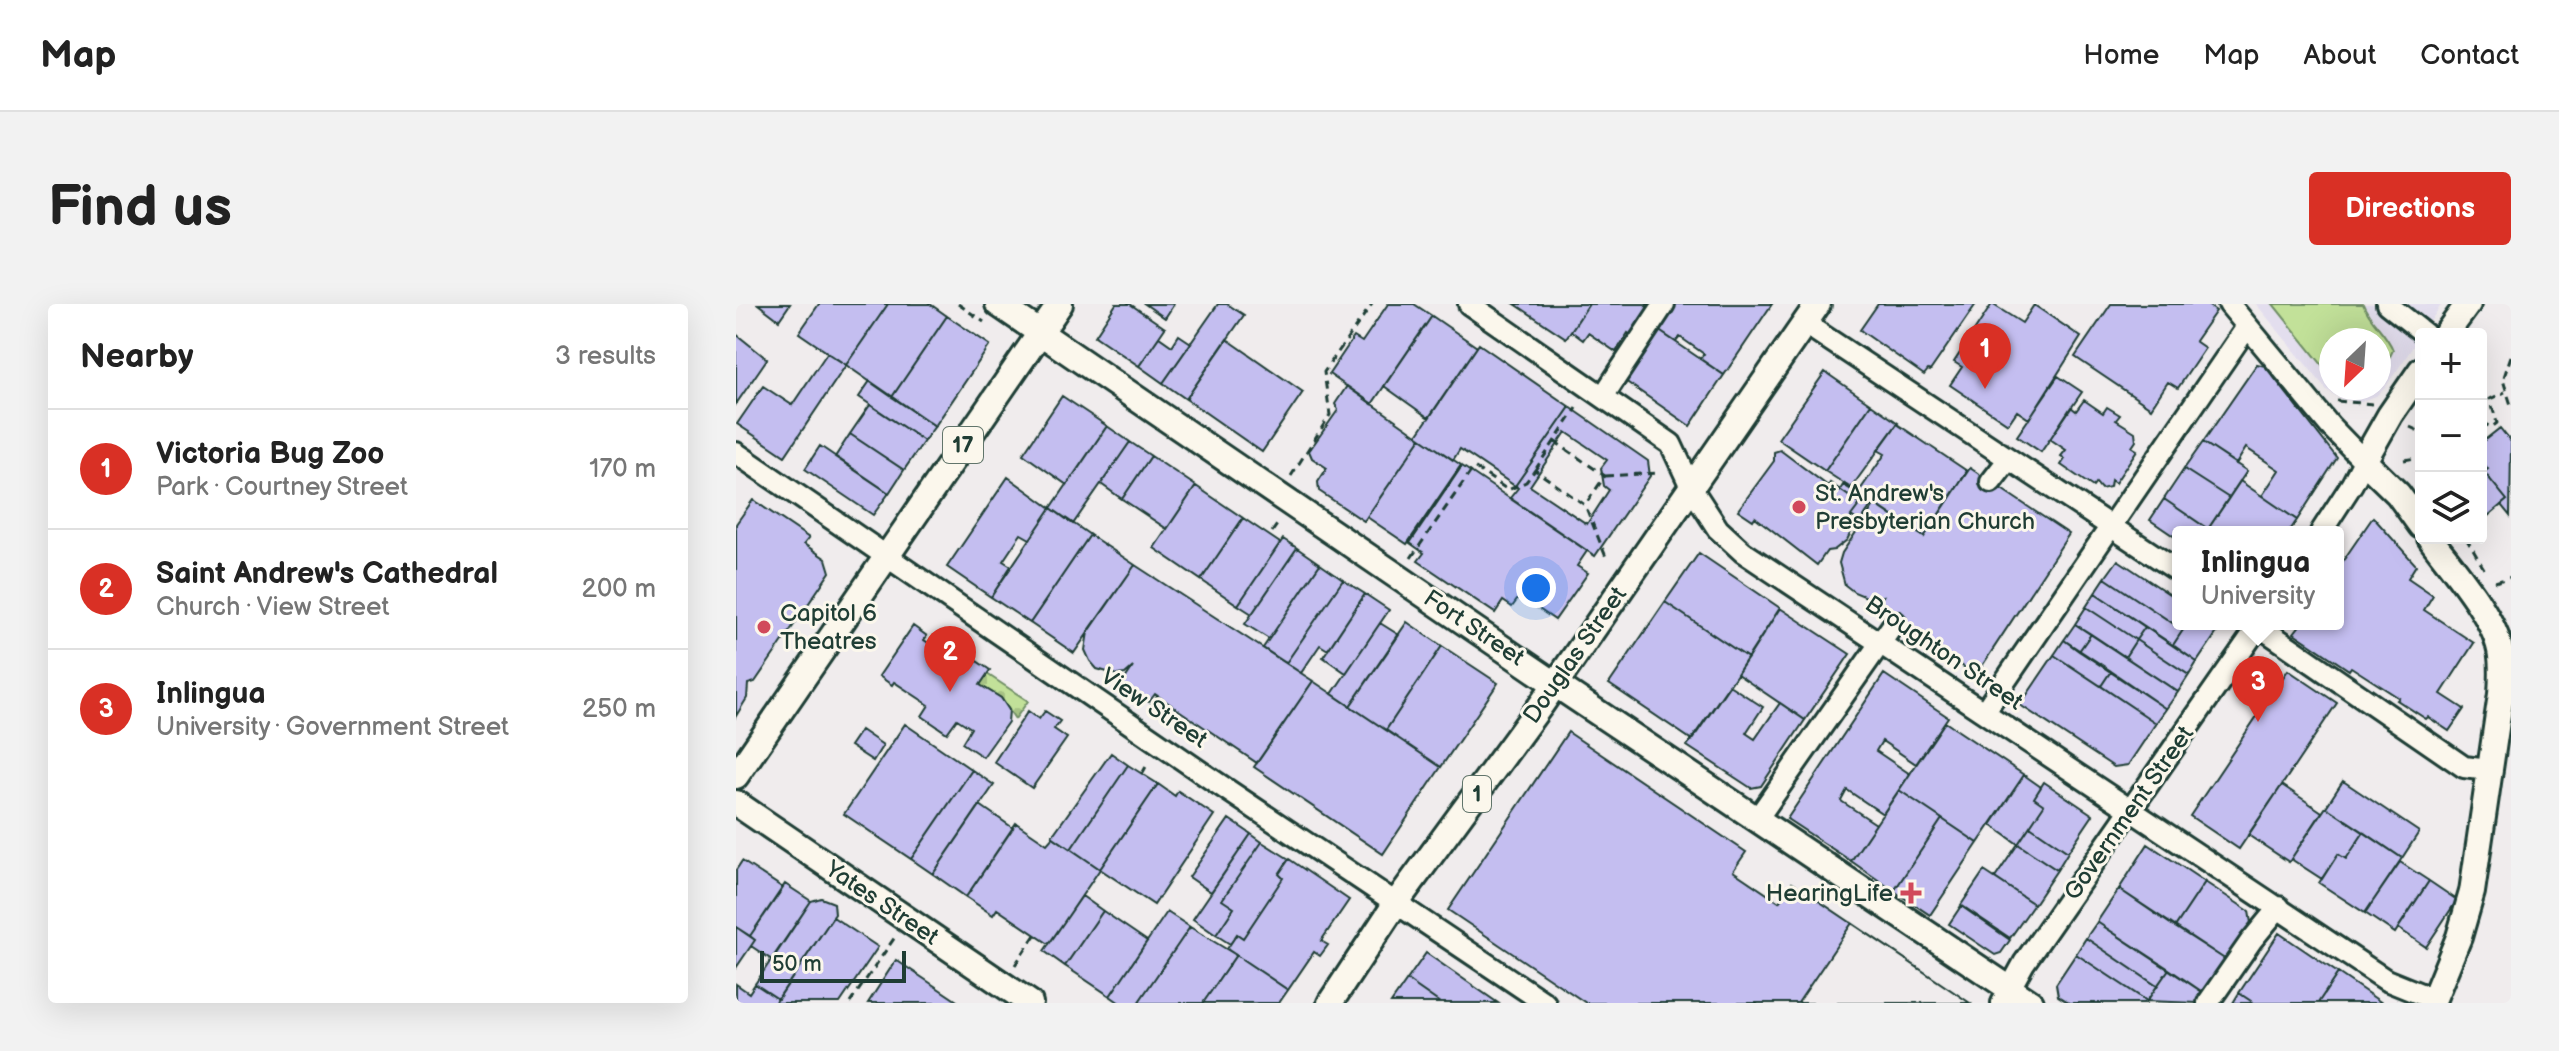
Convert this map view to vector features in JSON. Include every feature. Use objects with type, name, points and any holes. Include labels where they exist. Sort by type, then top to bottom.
[{"type":"main road","name":"17","points":[[736,776],[1060,304]]},
{"type":"main road","points":[[2450,328],[2468,304]]},
{"type":"main road","name":"Douglas Street","points":[[1330,1003],[1396,903],[1555,684],[1811,313]]},
{"type":"main road","name":"Fort Street","points":[[994,315],[1040,334],[1757,819],[2006,996],[2031,1003]]},
{"type":"main road","points":[[2415,379],[2364,461],[2398,494],[2415,518]]},
{"type":"main road","points":[[2432,1001],[2459,937],[2472,892],[2502,669],[2500,648],[2481,609],[2434,544]]},
{"type":"main road","name":"Yates Street","points":[[736,803],[1030,1003]]},
{"type":"street","name":"Broughton Street","points":[[1469,304],[1671,444],[1692,489],[1718,529],[1743,552],[2386,980],[2432,1001]]},
{"type":"street","points":[[1604,395],[1664,304]]},
{"type":"street","points":[[2229,304],[2330,426],[2364,461],[2325,526]]},
{"type":"street","points":[[2387,304],[2417,328]]},
{"type":"street","points":[[1811,313],[2008,460],[2172,567]]},
{"type":"street","points":[[1984,712],[2247,327]]},
{"type":"street","name":"View Street","points":[[736,453],[1545,1003]]},
{"type":"street","points":[[1991,482],[2008,460]]},
{"type":"street","points":[[1757,819],[1895,622]]},
{"type":"street","name":"Government Street","points":[[2006,996],[2024,963],[2255,630]]},
{"type":"street","points":[[2265,630],[2464,767],[2489,770]]},
{"type":"street","points":[[2208,1003],[2279,907]]},
{"type":"path","points":[[958,304],[994,315]]},
{"type":"path","points":[[1291,476],[1330,415],[1324,372],[1372,304]]},
{"type":"path","points":[[2511,356],[2505,370],[2505,392],[2511,405]]},
{"type":"path","points":[[2487,425],[2492,427],[2497,423],[2490,399],[2505,392]]},
{"type":"path","points":[[1411,558],[1474,467],[1508,490],[1526,482],[1577,408]]},
{"type":"path","points":[[1554,441],[1605,476],[1659,473]]},
{"type":"path","points":[[2406,460],[2415,458]]},
{"type":"path","points":[[1535,470],[1585,505],[1606,557]]},
{"type":"path","points":[[1585,505],[1605,476]]},
{"type":"path","points":[[2469,544],[2484,569]]},
{"type":"path","points":[[2495,582],[2511,577]]},
{"type":"path","points":[[1148,710],[1158,696]]},
{"type":"path","points":[[1142,774],[1148,763]]},
{"type":"path","points":[[850,1003],[906,921]]},
{"type":"path","points":[[1002,984],[1035,935]]},
{"type":"shaded area","points":[[2256,304],[2442,304],[2426,328],[2415,328],[2415,344],[2391,379],[2391,328],[2319,328],[2319,380]]},
{"type":"green space","points":[[2273,304],[2363,304],[2379,328],[2319,328],[2319,361]]},
{"type":"green space","points":[[987,674],[1028,701],[1015,719],[1001,698],[980,685]]},
{"type":"building","points":[[758,304],[790,304],[779,320]]},
{"type":"building","points":[[819,304],[888,304],[846,365],[799,333]]},
{"type":"building","points":[[888,304],[930,304],[947,316],[892,397],[846,365]]},
{"type":"building","points":[[1116,304],[1130,304],[1165,328],[1139,366],[1095,336]]},
{"type":"building","points":[[1145,304],[1174,304],[1165,318]]},
{"type":"building","points":[[1218,304],[1227,304],[1244,315],[1186,399],[1163,383]]},
{"type":"building","points":[[1388,304],[1414,304],[1432,316],[1372,404],[1329,374],[1354,337],[1362,342]]},
{"type":"building","points":[[1515,304],[1589,304],[1566,338]]},
{"type":"building","points":[[1589,304],[1648,304],[1646,306],[1656,313],[1638,340],[1628,333],[1616,352],[1588,333],[1583,340],[1571,331]]},
{"type":"building","points":[[1667,304],[1772,304],[1724,375],[1700,359],[1704,354],[1680,337],[1676,342],[1652,326]]},
{"type":"building","points":[[1878,304],[1976,304],[1930,371],[1924,375],[1860,330]]},
{"type":"building","points":[[1992,304],[2022,323],[2034,305],[2081,337],[2029,419],[2017,411],[2008,424],[1950,385],[1962,367],[1954,362]]},
{"type":"building","points":[[2111,304],[2206,304],[2216,311],[2195,341],[2205,348],[2178,388],[2168,382],[2151,408],[2075,357]]},
{"type":"building","points":[[947,316],[990,345],[935,426],[892,397]]},
{"type":"building","points":[[1432,316],[1477,347],[1429,418],[1384,386]]},
{"type":"building","points":[[1652,326],[1724,375],[1690,426],[1618,376]]},
{"type":"building","points":[[736,334],[767,359],[736,404]]},
{"type":"building","points":[[1179,335],[1191,343],[1163,383],[1139,366],[1159,337],[1172,346]]},
{"type":"building","points":[[1227,339],[1303,392],[1262,452],[1186,399]]},
{"type":"building","points":[[1479,344],[1570,407],[1515,486],[1460,449],[1453,460],[1417,435]]},
{"type":"building","points":[[827,353],[846,365],[785,456],[737,424],[763,386],[792,405]]},
{"type":"building","points":[[2257,364],[2265,366],[2337,458],[2297,520],[2262,496],[2279,470],[2246,448],[2236,464],[2203,442]]},
{"type":"building","points":[[1825,372],[1871,404],[1825,471],[1778,439]]},
{"type":"building","points":[[2058,376],[2082,392],[2041,452],[2017,436]]},
{"type":"building","points":[[870,381],[935,426],[924,441],[859,397]]},
{"type":"building","points":[[1347,386],[1421,438],[1364,521],[1319,491],[1318,482],[1327,468],[1312,458],[1309,451],[1338,410],[1335,404]]},
{"type":"building","points":[[1062,396],[1107,426],[1067,485],[1023,454]]},
{"type":"building","points":[[2084,400],[2103,413],[2107,407],[2120,415],[2116,420],[2135,432],[2136,441],[2132,447],[2137,450],[2115,483],[2111,480],[2110,487],[2101,489],[2096,483],[2093,487],[2061,465],[2065,459],[2061,456],[2066,450],[2050,439],[2071,407],[2076,411]]},
{"type":"building","points":[[1871,404],[1898,423],[1851,488],[1825,471]]},
{"type":"building","points":[[870,405],[924,441],[904,470],[850,434]]},
{"type":"building","points":[[1570,407],[1648,461],[1650,476],[1595,556],[1510,498],[1518,488],[1515,486]],"holes":[[[1566,432],[1607,460],[1601,468],[1604,486],[1609,490],[1587,524],[1530,486]]]},
{"type":"building","points":[[1897,424],[1967,471],[1924,537],[1858,493],[1885,454],[1878,450]]},
{"type":"building","points":[[1107,426],[1130,442],[1073,524],[1051,508]]},
{"type":"building","points":[[2500,428],[2511,442],[2510,516],[2501,505],[2507,500],[2487,476],[2487,438]]},
{"type":"building","points":[[850,434],[904,470],[889,493],[835,457]]},
{"type":"building","points":[[1421,438],[1461,465],[1407,544],[1367,517]]},
{"type":"building","points":[[1130,442],[1151,456],[1122,499],[1101,484]]},
{"type":"building","points":[[2203,442],[2247,471],[2229,498],[2184,469]]},
{"type":"building","points":[[820,446],[889,493],[873,515],[805,469]]},
{"type":"building","name":"St. Andrew's Presbyterian Church","points":[[1780,450],[1828,486],[1830,483],[1860,504],[1851,516],[1851,532],[1847,540],[1834,550],[1827,551],[1817,565],[1755,517],[1753,520],[1738,510],[1774,461],[1774,452]]},
{"type":"building","points":[[1151,456],[1196,486],[1167,529],[1122,499]]},
{"type":"building","points":[[1462,466],[1587,551],[1577,566],[1588,573],[1555,620],[1520,596],[1512,607],[1503,601],[1495,613],[1418,561],[1424,553],[1410,543]]},
{"type":"building","points":[[1970,468],[2069,534],[1976,675],[1875,608],[1883,596],[1871,599],[1845,585],[1839,563],[1842,553],[1875,504],[1924,537]]},
{"type":"building","points":[[2184,469],[2229,498],[2210,526],[2204,526],[2164,499]]},
{"type":"building","points":[[2487,476],[2507,500],[2487,515]]},
{"type":"building","points":[[1008,477],[1051,508],[1030,539],[1021,534],[1003,561],[1011,566],[991,597],[947,567]]},
{"type":"building","points":[[2240,481],[2297,520],[2293,526],[2210,526]]},
{"type":"building","points":[[1843,485],[1873,503],[1860,522],[1851,516],[1860,504],[1840,490]]},
{"type":"building","points":[[1196,486],[1243,518],[1201,580],[1154,548]]},
{"type":"building","points":[[2164,499],[2204,526],[2172,526],[2172,535],[2150,520]]},
{"type":"building","name":"Capitol 6 Theatres","points":[[753,500],[809,538],[804,544],[826,559],[830,572],[755,682],[748,684],[747,698],[736,716],[736,524]]},
{"type":"building","points":[[1051,508],[1090,535],[1030,623],[991,597]]},
{"type":"building","points":[[2373,517],[2416,565],[2408,578],[2433,595],[2424,610],[2474,643],[2441,694],[2464,709],[2449,731],[2294,633],[2296,630],[2344,630],[2344,559]]},
{"type":"building","points":[[1243,518],[1280,543],[1238,605],[1201,580]]},
{"type":"building","points":[[1090,535],[1135,565],[1074,653],[1030,623]]},
{"type":"building","points":[[1283,539],[1297,548],[1252,614],[1238,605]]},
{"type":"building","points":[[1297,548],[1320,564],[1269,639],[1245,624]]},
{"type":"building","points":[[1699,553],[1780,608],[1748,658],[1665,602]]},
{"type":"building","points":[[2118,560],[2172,596],[2172,623],[2105,578]]},
{"type":"building","points":[[1320,564],[1343,580],[1286,663],[1263,648]]},
{"type":"building","points":[[1135,565],[1313,681],[1257,763],[1155,694],[1149,702],[1121,685],[1133,667],[1125,674],[1118,675],[1097,669],[1090,661],[1085,650],[1088,632]]},
{"type":"building","points":[[2105,578],[2172,623],[2172,630],[2183,630],[2173,645],[2095,593]]},
{"type":"building","points":[[1343,580],[1365,594],[1328,650],[1320,645],[1301,673],[1286,663]]},
{"type":"building","points":[[2095,593],[2145,627],[2136,640],[2086,607]]},
{"type":"building","points":[[1365,594],[1389,610],[1346,673],[1323,657]]},
{"type":"building","points":[[1665,602],[1748,658],[1692,740],[1609,684]]},
{"type":"building","points":[[2086,607],[2136,640],[2125,657],[2075,624]]},
{"type":"building","points":[[1780,608],[1850,654],[1805,720],[1737,674]]},
{"type":"building","points":[[1407,622],[1442,646],[1386,730],[1350,706]]},
{"type":"building","points":[[1380,623],[1399,635],[1350,706],[1332,694]]},
{"type":"building","points":[[2075,624],[2091,634],[2079,651],[2064,640]]},
{"type":"building","points":[[913,626],[927,636],[924,640],[945,654],[948,651],[961,659],[965,653],[990,670],[980,685],[1001,698],[1009,710],[1008,722],[983,757],[962,743],[971,728],[957,719],[947,733],[922,716],[929,705],[879,676]]},
{"type":"building","points":[[2145,627],[2197,662],[2189,675],[2136,640]]},
{"type":"building","points":[[2183,630],[2219,630],[2197,662],[2173,645]]},
{"type":"building","points":[[2091,634],[2178,692],[2166,709],[2079,651]]},
{"type":"building","points":[[2064,640],[2111,671],[2101,686],[2054,655]]},
{"type":"building","points":[[2136,640],[2189,675],[2178,692],[2125,657]]},
{"type":"building","points":[[1442,646],[1498,683],[1441,767],[1386,730]]},
{"type":"building","points":[[2054,655],[2156,723],[2128,765],[2114,767],[2020,705]]},
{"type":"building","points":[[2288,670],[2337,703],[2239,849],[2190,816]]},
{"type":"building","points":[[2111,671],[2166,709],[2156,723],[2101,686]]},
{"type":"building","points":[[1884,674],[1948,717],[1916,764],[1882,741],[1876,751],[1910,774],[1883,814],[1847,790],[1841,801],[1876,824],[1851,861],[1787,819]]},
{"type":"building","points":[[1313,681],[1441,767],[1383,854],[1254,767]]},
{"type":"building","points":[[1729,685],[1763,707],[1746,733],[1755,739],[1780,703],[1805,720],[1761,786],[1751,788],[1687,746]]},
{"type":"building","points":[[1028,711],[1039,719],[1045,711],[1060,721],[1054,729],[1067,738],[1032,788],[994,762]]},
{"type":"building","points":[[1945,722],[2024,775],[1978,843],[1899,790]]},
{"type":"building","points":[[905,724],[972,770],[911,859],[844,814]]},
{"type":"building","points":[[861,730],[883,745],[873,761],[850,746]]},
{"type":"building","points":[[1568,732],[1746,852],[1733,871],[1779,902],[1792,883],[1970,1003],[1586,1003],[1448,910]]},
{"type":"building","points":[[1111,753],[1128,765],[1071,849],[1052,836]]},
{"type":"building","points":[[1128,765],[1158,784],[1100,869],[1071,849]]},
{"type":"building","points":[[972,770],[994,785],[933,874],[911,859]]},
{"type":"building","points":[[2024,775],[2041,787],[2034,798],[2044,805],[2018,844],[1991,825]]},
{"type":"building","points":[[2343,781],[2419,832],[2402,858],[2326,807]]},
{"type":"building","points":[[2044,782],[2093,815],[2068,852],[2030,826],[2044,805],[2034,798]]},
{"type":"building","points":[[1158,784],[1175,796],[1178,791],[1214,815],[1154,905],[1100,869]]},
{"type":"building","points":[[2282,785],[2322,812],[2289,862],[2248,835]]},
{"type":"building","points":[[1899,790],[1942,819],[1894,891],[1851,861]]},
{"type":"building","points":[[980,805],[1013,828],[966,897],[933,874]]},
{"type":"building","points":[[2326,807],[2364,832],[2346,859],[2338,854],[2322,879],[2291,859]]},
{"type":"building","points":[[1229,819],[1251,834],[1211,892],[1189,877]]},
{"type":"building","points":[[1942,819],[1978,843],[1930,915],[1894,891]]},
{"type":"building","points":[[1016,823],[1047,844],[1053,837],[1100,869],[1049,944],[997,909],[993,915],[966,897]]},
{"type":"building","points":[[2030,826],[2068,852],[2057,870],[2018,844]]},
{"type":"building","points":[[2364,832],[2402,858],[2365,913],[2319,883],[2338,854],[2346,859]]},
{"type":"building","points":[[1251,834],[1262,842],[1222,900],[1234,908],[1216,935],[1193,919]]},
{"type":"building","points":[[1262,842],[1289,859],[1279,874],[1283,878],[1243,938],[1237,934],[1230,944],[1216,935],[1234,908],[1222,900]]},
{"type":"building","points":[[2018,844],[2057,870],[2034,904],[1995,878]]},
{"type":"building","points":[[2148,844],[2205,882],[2175,927],[2119,889]]},
{"type":"building","points":[[1289,859],[1349,900],[1321,941],[1328,945],[1320,956],[1314,952],[1288,990],[1227,949],[1237,934],[1243,938],[1283,878],[1279,874]]},
{"type":"building","points":[[742,861],[783,888],[750,936],[736,927],[736,870]]},
{"type":"building","points":[[2400,862],[2429,881],[2395,933],[2365,913]]},
{"type":"building","points":[[1984,871],[2034,904],[2010,938],[1961,905]]},
{"type":"building","points":[[2429,881],[2457,900],[2426,947],[2398,928]]},
{"type":"building","points":[[2205,882],[2249,911],[2251,923],[2226,960],[2175,927]]},
{"type":"building","points":[[785,884],[811,901],[772,960],[751,946],[755,940],[750,936]]},
{"type":"building","points":[[2119,889],[2226,960],[2204,993],[2097,922]]},
{"type":"building","points":[[1082,896],[1103,911],[1065,966],[1044,951]]},
{"type":"building","points":[[821,898],[834,903],[835,914],[778,999],[755,984],[811,901]]},
{"type":"building","points":[[1961,906],[2010,940],[2001,953],[1995,955],[1949,924]]},
{"type":"building","points":[[1103,911],[1147,941],[1110,996],[1065,966]]},
{"type":"building","points":[[1167,912],[1190,927],[1138,1003],[1120,1003],[1110,996]]},
{"type":"building","points":[[833,917],[878,947],[840,1003],[775,1003]]},
{"type":"building","points":[[2097,922],[2169,969],[2157,986],[2086,938]]},
{"type":"building","points":[[1852,923],[1970,1003],[1798,1003]]},
{"type":"building","points":[[736,927],[755,940],[736,968]]},
{"type":"building","points":[[1190,927],[1236,955],[1203,1003],[1138,1003]]},
{"type":"building","points":[[2279,933],[2338,973],[2318,1003],[2254,1003],[2239,993]]},
{"type":"building","points":[[2086,938],[2157,986],[2147,1001],[2076,954]]},
{"type":"building","points":[[1426,953],[1498,1003],[1440,1003],[1407,980]]},
{"type":"building","points":[[2076,954],[2146,1003],[2069,1003],[2058,996],[2056,984]]},
{"type":"building","points":[[1236,955],[1288,990],[1279,1003],[1203,1003]]},
{"type":"building","points":[[896,960],[960,1003],[868,1003]]},
{"type":"building","points":[[2169,969],[2204,993],[2198,1003],[2147,1001]]},
{"type":"building","points":[[2338,973],[2382,1003],[2318,1003]]},
{"type":"building","points":[[1407,980],[1440,1003],[1391,1003]]},
{"type":"building","points":[[736,984],[749,993],[755,984],[778,999],[775,1003],[736,1003]]},
{"type":"building","points":[[2239,993],[2254,1003],[2233,1003]]},
{"type":"place","name":"Victoria Bug Zoo","points":[[1985,389]]},
{"type":"place","name":"St. Andrew's Presbyterian Church","points":[[1799,507]]},
{"type":"place","name":"Capitol 6 Theatres","points":[[764,627]]},
{"type":"place","name":"Saint Andrew's Cathedral","points":[[950,692]]},
{"type":"place","name":"Inlingua","points":[[2258,722]]},
{"type":"place","name":"HearingLife","points":[[1911,893]]}]
